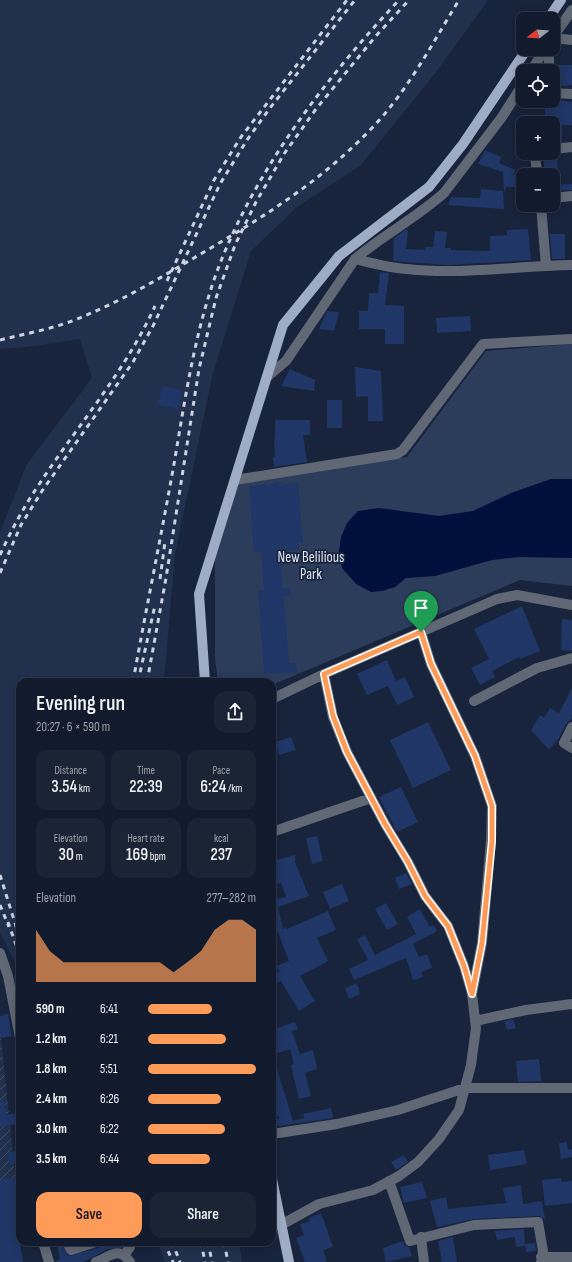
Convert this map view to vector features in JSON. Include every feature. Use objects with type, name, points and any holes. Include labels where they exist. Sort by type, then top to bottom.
[{"type":"main road","points":[[553,12],[561,0]]},
{"type":"main road","points":[[205,678],[199,594],[283,325],[339,256],[430,187],[463,144],[522,56]]},
{"type":"main road","points":[[276,1199],[289,1262]]},
{"type":"street","points":[[560,28],[572,10]]},
{"type":"street","points":[[560,39],[572,40]]},
{"type":"street","points":[[560,93],[572,94]]},
{"type":"street","points":[[267,377],[286,361],[356,259],[369,248],[433,203],[444,193],[502,117],[516,95]]},
{"type":"street","points":[[560,148],[572,147]]},
{"type":"street","points":[[560,197],[572,196]]},
{"type":"street","points":[[542,212],[546,266]]},
{"type":"street","points":[[356,259],[390,267],[457,271],[572,265]]},
{"type":"street","points":[[235,480],[397,454],[403,450],[483,344],[572,339]]},
{"type":"street","points":[[276,697],[324,674],[507,596],[517,595],[572,605]]},
{"type":"street","points":[[421,632],[431,664],[475,756],[492,806],[492,841],[483,936],[478,972],[472,994]]},
{"type":"street","points":[[474,701],[537,668],[572,658]]},
{"type":"street","points":[[281,1225],[319,1204],[373,1190],[399,1176],[418,1162],[439,1139],[459,1110],[471,1065],[476,1028],[472,994],[464,966],[448,926],[425,896],[408,862],[371,798],[347,752],[333,716],[324,674]]},
{"type":"street","points":[[572,727],[564,743],[572,748]]},
{"type":"street","points":[[276,831],[371,798]]},
{"type":"street","points":[[0,953],[8,976],[16,1017]]},
{"type":"street","points":[[475,1021],[526,1010],[572,1004]]},
{"type":"street","points":[[276,1133],[337,1124],[398,1110],[465,1088],[572,1088]]},
{"type":"street","points":[[389,1181],[410,1241],[474,1225],[538,1222],[543,1251],[541,1260],[572,1257]]},
{"type":"street","points":[[422,1237],[424,1262]]},
{"type":"street","points":[[44,1246],[49,1262]]},
{"type":"street","points":[[69,1246],[71,1250],[84,1246]]},
{"type":"street","points":[[96,1262],[119,1252],[127,1258],[130,1246]]},
{"type":"shaded area","points":[[0,0],[488,0],[437,71],[361,165],[297,207],[251,251],[213,373],[175,554],[164,678],[16,678],[16,964],[0,933],[0,532],[27,464],[92,378],[80,339],[26,347],[0,349]]},
{"type":"shaded area","points":[[551,479],[572,479],[572,558],[519,557],[492,560],[435,576],[406,578],[395,587],[382,591],[371,592],[356,584],[342,568],[339,551],[341,537],[347,523],[358,511],[379,508],[439,516],[473,511],[511,493]]},
{"type":"shaded area","points":[[0,1029],[16,1182],[0,1185]]},
{"type":"shaded area","points":[[159,1246],[240,1246],[242,1262],[165,1262]]},
{"type":"green space","name":"New Belilious Park","points":[[572,344],[572,586],[520,580],[276,683],[276,678],[217,678],[215,659],[215,540],[240,481],[407,457],[486,351]]},
{"type":"building","points":[[560,65],[572,65],[572,85],[560,86]]},
{"type":"building","points":[[560,101],[572,102],[572,125],[562,125],[562,142],[560,142],[560,116],[545,116],[545,108],[560,108]]},
{"type":"building","points":[[485,150],[501,157],[499,163],[515,170],[513,175],[516,175],[516,187],[506,187],[504,192],[503,172],[478,164]]},
{"type":"building","points":[[544,160],[557,160],[558,168],[544,168]]},
{"type":"building","points":[[572,184],[572,190],[560,191],[560,185]]},
{"type":"building","points":[[481,189],[503,191],[504,209],[448,205],[451,197],[480,198]]},
{"type":"building","points":[[528,229],[531,260],[448,265],[393,261],[394,238],[405,230],[408,230],[406,249],[425,250],[425,247],[433,247],[435,231],[447,232],[445,248],[451,248],[451,250],[490,251],[490,236],[507,235],[507,230]]},
{"type":"building","points":[[550,234],[565,234],[565,259],[552,259]]},
{"type":"building","points":[[380,272],[389,273],[385,305],[404,306],[404,344],[385,344],[385,329],[359,329],[359,311],[368,311],[369,293],[378,293]]},
{"type":"building","points":[[327,311],[339,312],[334,331],[319,329]]},
{"type":"building","points":[[470,316],[471,331],[437,333],[436,318]]},
{"type":"building","points":[[355,367],[381,371],[383,421],[368,421],[368,396],[356,397]]},
{"type":"building","points":[[290,369],[315,380],[314,391],[281,386]]},
{"type":"building","points":[[162,386],[182,390],[179,409],[158,405]]},
{"type":"building","points":[[327,400],[342,400],[342,428],[327,428]]},
{"type":"building","points":[[275,420],[310,420],[310,435],[303,435],[307,462],[274,467],[273,457],[275,457]]},
{"type":"building","points":[[274,482],[282,482],[282,485],[298,483],[303,543],[299,543],[299,550],[280,552],[283,589],[290,588],[291,595],[284,596],[289,663],[296,663],[297,672],[264,674],[258,590],[264,590],[261,552],[254,552],[249,486],[274,484]]},
{"type":"building","points":[[522,606],[540,651],[520,659],[519,657],[492,671],[495,677],[480,685],[471,668],[489,659],[474,629]]},
{"type":"building","points":[[562,619],[572,620],[572,651],[561,650]]},
{"type":"building","points":[[387,660],[396,681],[405,677],[414,697],[397,705],[388,686],[367,695],[357,674]]},
{"type":"building","points":[[572,688],[572,718],[566,724],[559,738],[549,750],[531,730],[540,715],[544,718],[550,708],[559,713]]},
{"type":"building","points":[[428,722],[451,770],[413,788],[390,740]]},
{"type":"building","points":[[291,737],[296,750],[279,755],[276,742]]},
{"type":"building","points":[[401,787],[418,822],[397,832],[379,797]]},
{"type":"building","points":[[317,836],[323,861],[312,864],[306,838]]},
{"type":"building","points":[[295,855],[295,862],[309,896],[278,907],[283,929],[286,927],[287,929],[328,911],[336,930],[317,938],[328,961],[300,976],[315,1001],[299,1011],[281,981],[276,983],[276,972],[279,972],[276,966],[289,961],[276,927],[276,899],[286,897],[281,883],[276,884],[276,860]]},
{"type":"building","points":[[406,873],[412,884],[399,889],[395,878]]},
{"type":"building","points":[[342,884],[349,901],[330,909],[323,892]]},
{"type":"building","points":[[386,903],[398,924],[387,930],[375,909]]},
{"type":"building","points":[[420,909],[430,927],[434,925],[437,931],[413,944],[419,957],[427,954],[432,968],[421,972],[423,977],[413,980],[406,958],[354,980],[349,969],[368,960],[357,939],[365,935],[375,955],[416,934],[407,917]]},
{"type":"building","points":[[357,983],[360,994],[349,999],[345,988]]},
{"type":"building","points":[[8,1014],[12,1036],[0,1038],[0,1016]]},
{"type":"building","points":[[513,1019],[516,1028],[507,1030],[504,1021]]},
{"type":"building","points":[[295,1022],[298,1029],[292,1031],[300,1054],[313,1050],[317,1069],[305,1073],[311,1096],[299,1099],[291,1065],[294,1064],[290,1049],[276,1054],[276,1029]]},
{"type":"building","points":[[539,1059],[541,1081],[518,1082],[516,1061]]},
{"type":"building","points":[[276,1066],[293,1121],[304,1118],[303,1114],[331,1108],[333,1118],[276,1126],[276,1119],[279,1119],[276,1110]]},
{"type":"building","points":[[4,1100],[7,1115],[16,1113],[16,1124],[0,1127],[0,1101]]},
{"type":"building","points":[[567,1142],[568,1150],[572,1149],[572,1157],[561,1159],[559,1143]]},
{"type":"building","points":[[524,1150],[527,1164],[490,1170],[488,1155]]},
{"type":"building","points":[[16,1151],[16,1164],[10,1165],[7,1153]]},
{"type":"building","points":[[404,1155],[408,1162],[396,1170],[391,1162]]},
{"type":"building","points":[[16,1177],[16,1246],[21,1246],[23,1262],[0,1262],[0,1180]]},
{"type":"building","points":[[561,1178],[562,1182],[572,1181],[572,1203],[545,1206],[542,1180]]},
{"type":"building","points":[[422,1182],[427,1198],[404,1203],[400,1187]]},
{"type":"building","points":[[521,1185],[523,1204],[542,1201],[545,1219],[538,1216],[474,1219],[437,1227],[430,1201],[446,1197],[448,1209],[506,1203],[503,1188]]},
{"type":"building","points":[[321,1213],[333,1247],[323,1250],[327,1262],[305,1262],[296,1238],[304,1235],[300,1224],[310,1221],[309,1218]]},
{"type":"building","points":[[524,1229],[525,1246],[516,1247],[515,1237],[497,1240],[495,1231]]},
{"type":"building","points":[[453,1237],[457,1262],[442,1262],[438,1241]]},
{"type":"building","points":[[403,1241],[405,1246],[409,1247],[412,1256],[386,1262],[383,1248]]},
{"type":"building","points":[[535,1243],[536,1251],[526,1252],[525,1244]]},
{"type":"building","points":[[57,1246],[63,1246],[68,1256],[102,1246],[123,1246],[122,1248],[108,1249],[83,1262],[56,1262],[60,1259]]},
{"type":"railway","points":[[167,281],[214,180],[241,137],[347,0]]},
{"type":"railway","points":[[0,573],[21,525],[42,491],[133,362],[153,326],[220,184],[247,140],[270,108],[355,0]]},
{"type":"railway","points":[[134,678],[193,358],[206,306],[223,256],[239,220],[278,152],[323,88],[399,0]]},
{"type":"railway","points":[[148,678],[166,578],[199,369],[216,298],[235,245],[256,202],[284,154],[316,109],[375,37],[409,0]]},
{"type":"railway","points":[[0,340],[64,324],[115,302],[227,239],[292,196],[352,148],[384,115],[408,84],[459,0]]},
{"type":"railway","points":[[0,555],[27,503],[130,354],[155,306]]},
{"type":"railway","points":[[160,579],[165,542]]},
{"type":"railway","points":[[139,678],[155,605]]},
{"type":"railway","points":[[0,875],[16,926]]},
{"type":"railway","points":[[0,905],[9,927]]},
{"type":"railway","points":[[8,922],[16,945]]},
{"type":"railway","points":[[166,1246],[173,1262]]},
{"type":"railway","points":[[174,1246],[180,1262]]},
{"type":"railway","points":[[202,1246],[205,1262]]},
{"type":"railway","points":[[209,1246],[212,1262]]},
{"type":"railway","points":[[225,1246],[228,1262]]},
{"type":"route","points":[[421,632],[431,664],[451,703],[475,756],[492,806],[492,841],[487,899],[478,972],[472,994],[469,978],[448,926],[425,896],[408,862],[385,824],[347,752],[333,716],[329,691],[324,674],[421,632]]}]
